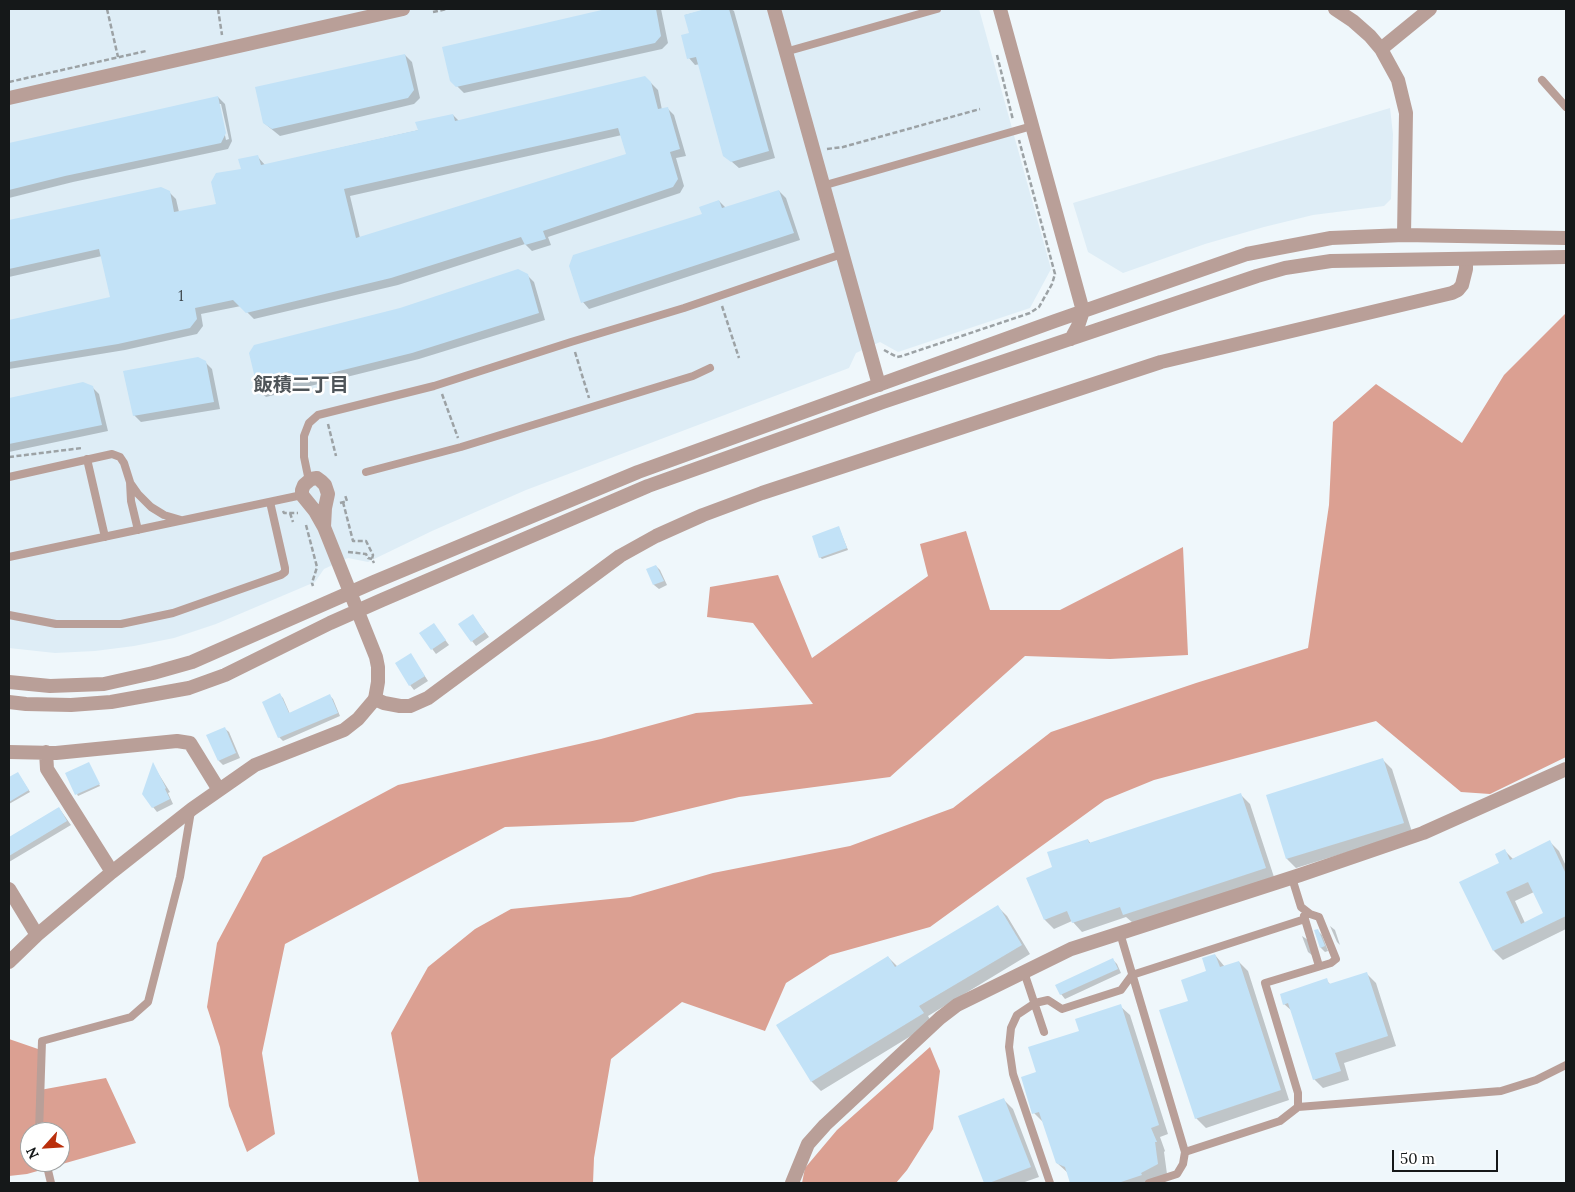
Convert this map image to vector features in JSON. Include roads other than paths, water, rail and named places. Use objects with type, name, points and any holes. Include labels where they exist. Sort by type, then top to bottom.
[{"type":"street","points":[[9,98],[402,9]]},
{"type":"street","points":[[774,9],[879,385]]},
{"type":"street","points":[[1000,9],[1083,311],[1072,339]]},
{"type":"street","points":[[1335,9],[1358,26],[1381,49],[1398,80],[1406,113],[1404,235]]},
{"type":"street","points":[[1381,49],[1430,9]]},
{"type":"street","points":[[9,682],[50,686],[104,684],[192,662],[374,582],[638,472],[1083,311],[1247,254],[1331,238],[1404,235],[1566,238]]},
{"type":"street","points":[[9,702],[71,705],[112,702],[189,688],[224,675],[357,611],[648,486],[883,402],[1258,276],[1294,266],[1331,260],[1566,257]]},
{"type":"street","points":[[375,699],[384,703],[410,706],[428,698],[620,556],[656,536],[703,515],[826,471],[1161,362],[1452,294],[1462,284],[1466,269],[1466,259]]},
{"type":"street","points":[[1083,311],[1103,318],[1132,317]]},
{"type":"street","points":[[9,962],[37,934],[192,809],[255,765],[344,730],[358,719],[375,699],[378,682],[376,657],[324,527],[302,495],[304,486],[309,481],[317,478],[327,489],[328,494],[324,508],[324,527]]},
{"type":"street","points":[[9,752],[46,752],[177,741],[190,743],[219,790]]},
{"type":"street","points":[[46,752],[47,769],[112,872]]},
{"type":"street","points":[[792,1183],[808,1144],[819,1132],[940,1018],[957,1006],[1070,948],[1292,878],[1423,833],[1566,769]]},
{"type":"street","points":[[9,889],[37,934]]},
{"type":"lane","points":[[785,52],[937,9]]},
{"type":"lane","points":[[1542,80],[1566,107]]},
{"type":"lane","points":[[822,186],[1032,126]]},
{"type":"lane","points":[[309,481],[304,457],[304,436],[309,423],[318,414],[434,386],[684,308],[842,254]]},
{"type":"lane","points":[[366,472],[461,447],[693,376],[710,368]]},
{"type":"lane","points":[[9,477],[112,454],[120,457],[130,482],[131,501],[138,530]]},
{"type":"lane","points":[[87,460],[105,537]]},
{"type":"lane","points":[[130,482],[138,494],[151,507],[164,515],[183,520]]},
{"type":"lane","points":[[9,557],[302,495]]},
{"type":"lane","points":[[9,615],[56,624],[121,624],[173,613],[281,575],[285,572],[285,568],[270,502]]},
{"type":"lane","points":[[40,1122],[42,1041],[131,1017],[148,1002],[180,878],[192,809]]},
{"type":"lane","points":[[1292,878],[1319,966]]},
{"type":"lane","points":[[1298,1107],[1298,1093],[1265,983],[1331,963],[1336,959],[1319,917],[1310,914],[1301,907]]},
{"type":"lane","points":[[1050,1183],[1013,1074],[1009,1047],[1011,1028],[1016,1016],[1034,1003],[1048,1000],[1062,1009],[1120,990],[1132,975],[1305,919]]},
{"type":"lane","points":[[1120,933],[1185,1152],[1183,1164],[1177,1174],[1149,1183]]},
{"type":"lane","points":[[1024,972],[1044,1032]]},
{"type":"lane","points":[[1185,1152],[1280,1121],[1298,1107],[1501,1091],[1536,1080],[1566,1065]]},
{"type":"district","name":"飯積二丁目","points":[[301,386]]}]
